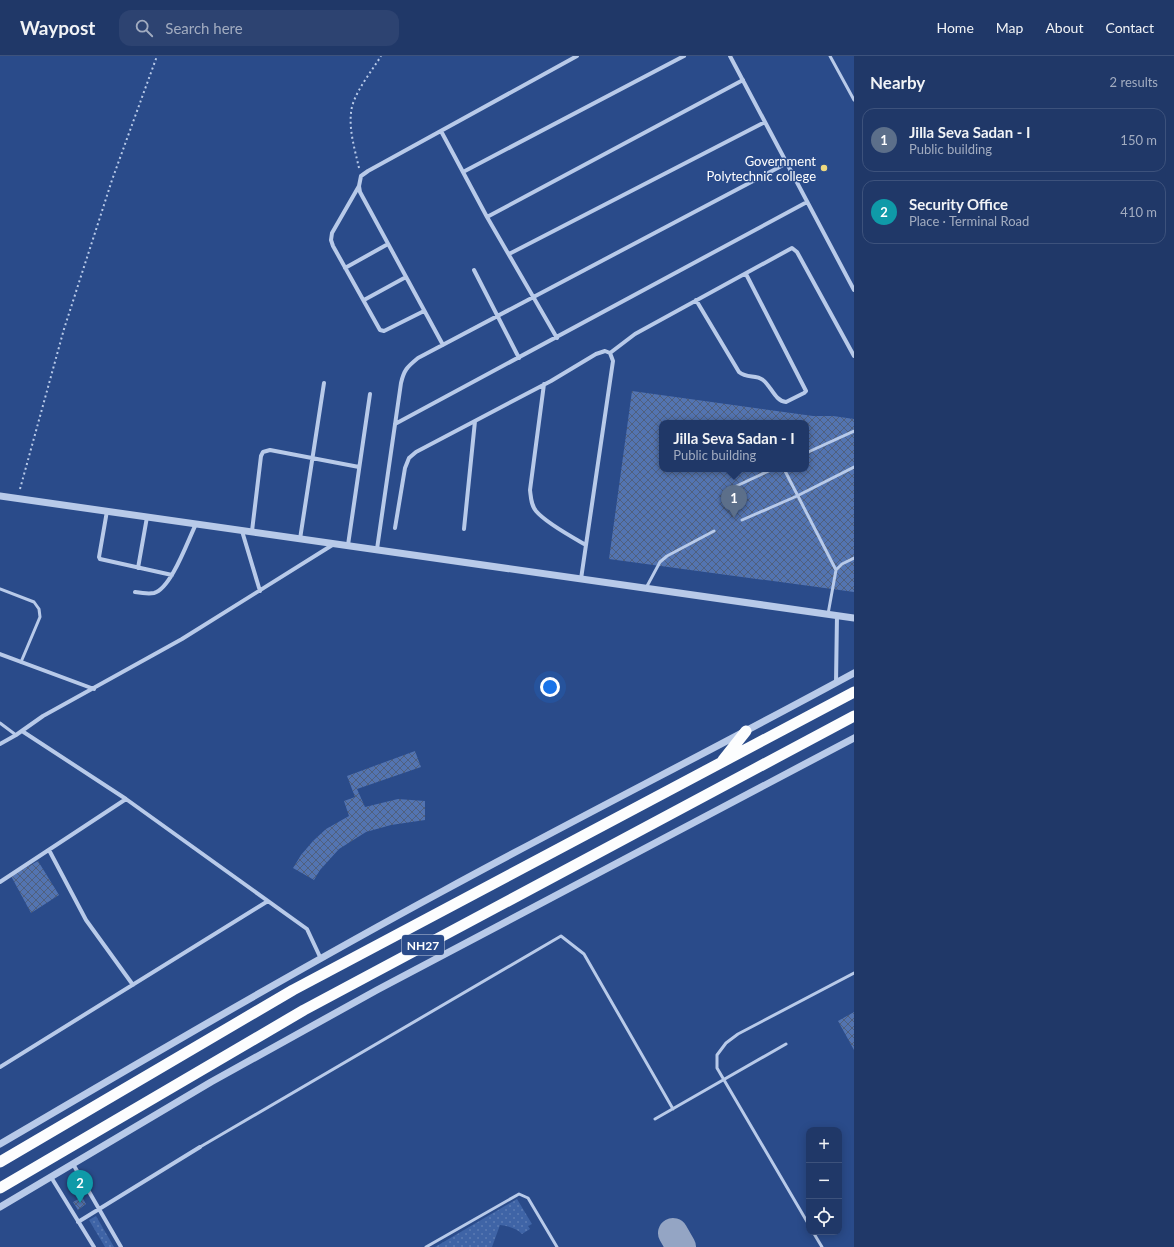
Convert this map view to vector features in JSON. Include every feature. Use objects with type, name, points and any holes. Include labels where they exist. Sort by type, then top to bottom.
[{"type":"highway","name":"NH27","points":[[0,1162],[293,990],[854,692]]},
{"type":"highway","name":"NH27","points":[[0,1188],[304,1010],[854,716]]},
{"type":"highway","points":[[720,763],[746,731]]},
{"type":"street","points":[[424,311],[382,331],[333,246],[331,240],[332,233],[359,186],[361,176],[441,130],[577,56]]},
{"type":"street","points":[[463,172],[684,56]]},
{"type":"street","points":[[730,56],[854,290]]},
{"type":"street","points":[[487,217],[743,80]]},
{"type":"street","points":[[509,254],[765,122]]},
{"type":"street","points":[[441,130],[487,217],[557,338]]},
{"type":"street","points":[[377,549],[404,371],[418,358],[787,163]]},
{"type":"street","points":[[359,186],[442,345]]},
{"type":"street","points":[[395,424],[807,202]]},
{"type":"street","points":[[345,268],[388,244]]},
{"type":"street","points":[[610,353],[635,334],[792,248],[797,252],[854,356]]},
{"type":"street","points":[[474,270],[519,358]]},
{"type":"street","points":[[696,300],[742,375],[746,377],[759,377],[779,399],[786,402],[804,393],[806,391],[746,274]]},
{"type":"street","points":[[364,300],[406,278]]},
{"type":"street","points":[[395,528],[405,468],[409,458],[416,452],[544,384],[596,354],[605,351],[610,353]]},
{"type":"street","points":[[581,579],[613,361],[610,353]]},
{"type":"street","points":[[300,539],[324,383]]},
{"type":"street","points":[[544,384],[530,490],[531,501],[535,511],[544,519],[586,546]]},
{"type":"street","points":[[348,545],[370,394]]},
{"type":"street","points":[[464,529],[475,421]]},
{"type":"street","points":[[252,531],[262,452],[270,450],[359,466]]},
{"type":"street","points":[[0,496],[854,618]]},
{"type":"street","points":[[107,511],[99,556],[100,559],[172,575]]},
{"type":"street","points":[[138,568],[147,517]]},
{"type":"street","points":[[135,592],[154,593],[164,587],[172,575],[196,524]]},
{"type":"street","points":[[242,530],[260,591]]},
{"type":"street","points":[[0,744],[43,716],[182,639],[335,543]]},
{"type":"street","points":[[836,682],[837,615]]},
{"type":"street","points":[[0,654],[94,689]]},
{"type":"street","points":[[0,1144],[204,1024],[443,891],[854,673]]},
{"type":"street","points":[[22,731],[126,799],[307,928],[321,959]]},
{"type":"street","points":[[0,1207],[211,1082],[377,990],[854,738]]},
{"type":"street","points":[[0,882],[126,799]]},
{"type":"street","points":[[49,850],[86,920],[133,985]]},
{"type":"street","points":[[1,1065],[268,901]]},
{"type":"street","points":[[78,1222],[200,1147]]},
{"type":"street","points":[[73,1164],[121,1247]]},
{"type":"street","points":[[51,1177],[94,1247]]},
{"type":"lane","points":[[830,56],[854,100]]},
{"type":"lane","points":[[809,452],[854,431]]},
{"type":"lane","points":[[742,520],[797,496],[854,467]]},
{"type":"lane","points":[[728,490],[767,472]]},
{"type":"lane","points":[[785,472],[836,570]]},
{"type":"lane","points":[[646,588],[660,562],[667,556],[714,531]]},
{"type":"lane","points":[[828,614],[836,570],[842,564],[854,558]]},
{"type":"lane","points":[[0,589],[34,602],[38,609],[40,617],[21,662]]},
{"type":"lane","points":[[0,723],[16,735]]},
{"type":"lane","points":[[200,1147],[561,936],[584,954],[673,1109]]},
{"type":"lane","points":[[806,1220],[717,1068],[717,1055],[726,1043],[738,1034],[854,973]]},
{"type":"lane","points":[[655,1119],[786,1044]]},
{"type":"lane","points":[[426,1247],[519,1194],[528,1198],[557,1247]]},
{"type":"lane","points":[[815,1235],[822,1247]]},
{"type":"path","points":[[18,498],[64,329],[112,180],[157,56]]},
{"type":"path","points":[[361,176],[350,127],[351,111],[356,96],[381,56]]},
{"type":"shaded area","points":[[517,1199],[532,1224],[528,1226],[530,1229],[522,1234],[517,1230],[500,1225],[492,1247],[435,1247]]},
{"type":"shaded area","points":[[96,1216],[114,1247],[105,1247],[89,1220]]},
{"type":"building","points":[[632,391],[813,416],[833,416],[854,419],[854,592],[609,559]]},
{"type":"building","points":[[415,751],[421,767],[357,789],[365,807],[398,799],[425,801],[425,820],[391,825],[366,832],[339,849],[320,870],[314,880],[293,868],[301,855],[313,841],[326,829],[349,816],[344,801],[355,797],[347,776]]},
{"type":"building","points":[[38,861],[59,895],[31,913],[11,876]]},
{"type":"building","points":[[854,1012],[854,1050],[838,1021]]},
{"type":"building","points":[[82,1197],[86,1204],[78,1210],[73,1202]]},
{"type":"taxiway","points":[[673,1233],[681,1247]]},
{"type":"place","name":"Government Polytechnic college","points":[[824,168]]},
{"type":"place","name":"Jilla Seva Sadan - I","points":[[734,518]]},
{"type":"place","name":"Security Office","points":[[80,1203]]}]
